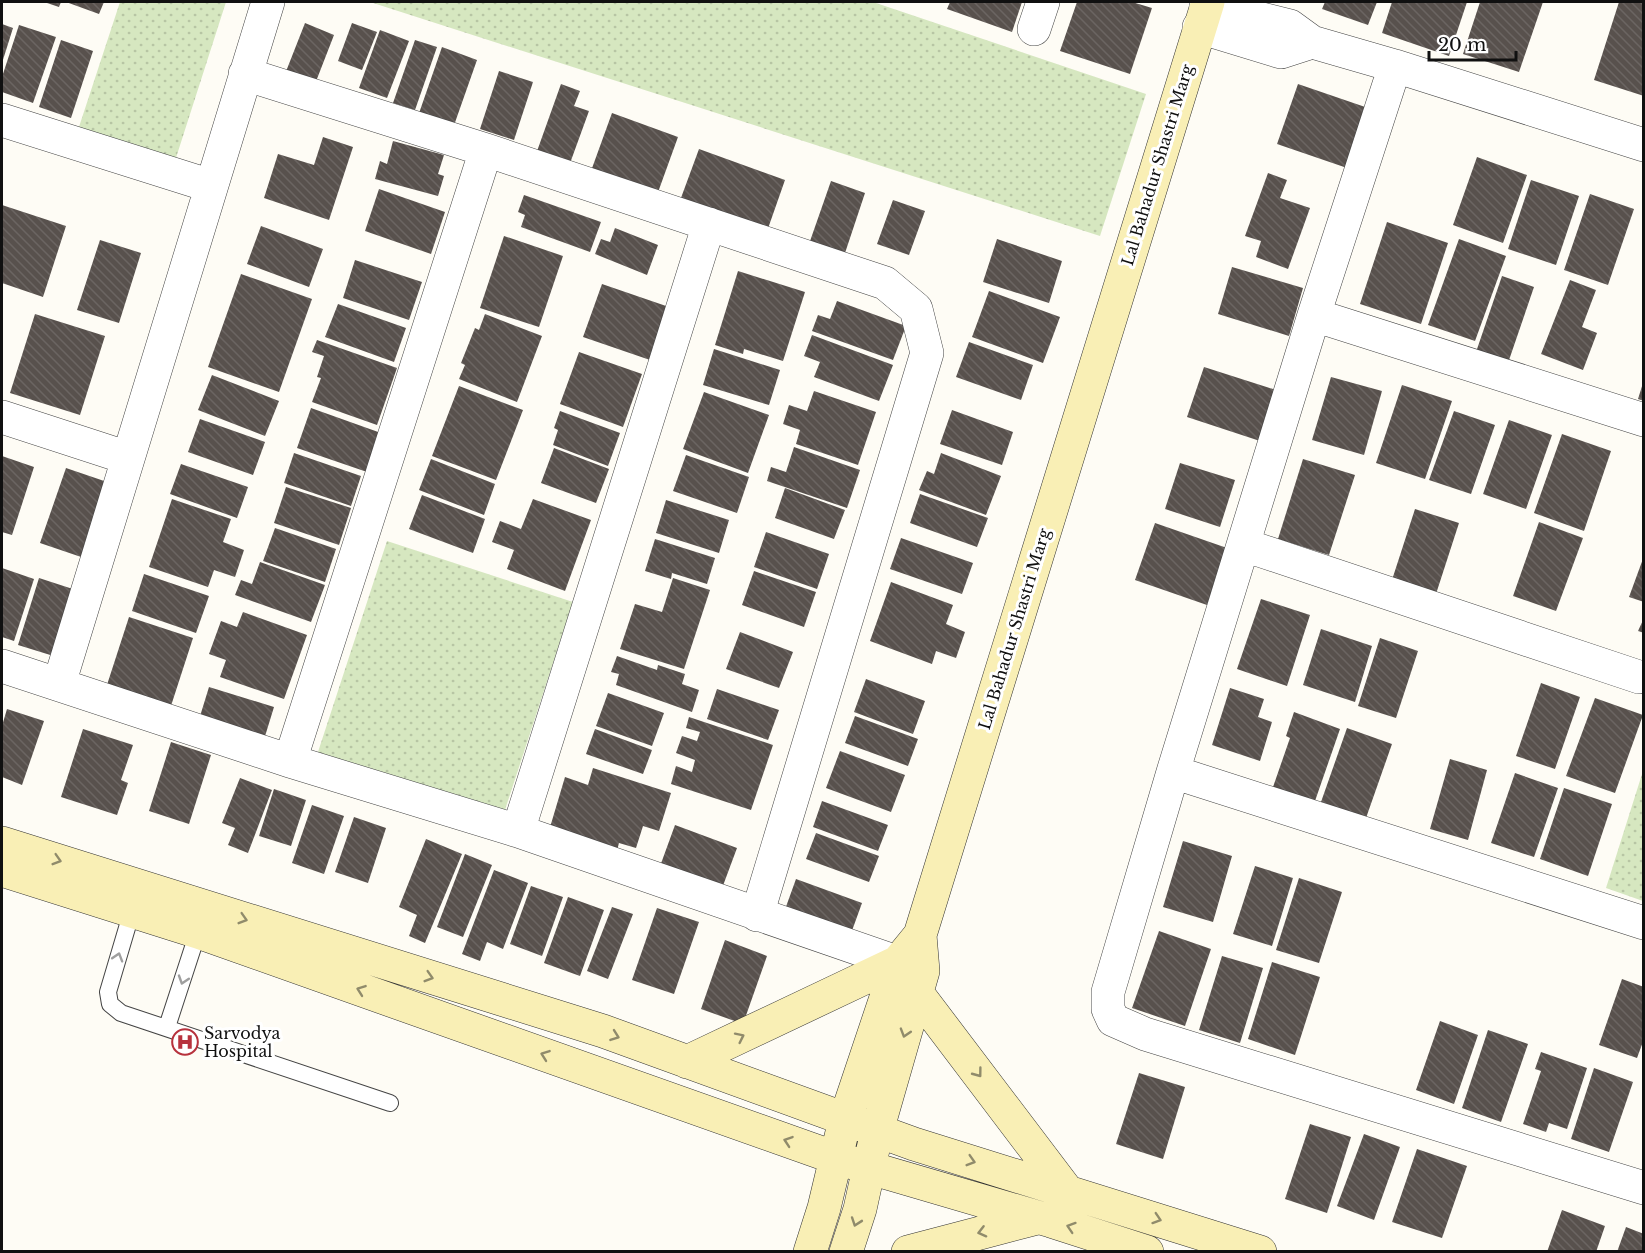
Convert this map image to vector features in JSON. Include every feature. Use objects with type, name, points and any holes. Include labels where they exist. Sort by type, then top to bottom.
[{"type":"street","points":[[59,684],[268,2]]},
{"type":"street","points":[[1204,11],[1281,52],[1312,42],[1644,145]]},
{"type":"street","name":"Lal Bahadur Shastri Marg","points":[[913,975],[920,935],[1204,11]]},
{"type":"street","points":[[1395,66],[1314,315],[1173,772],[1108,992],[1108,1009],[1113,1020],[1145,1034],[1644,1188]]},
{"type":"street","points":[[246,74],[486,150],[885,283],[916,309],[927,353],[758,915]]},
{"type":"street","points":[[2,120],[211,186]]},
{"type":"street","points":[[290,761],[486,150]]},
{"type":"street","points":[[518,831],[708,224]]},
{"type":"street","points":[[1314,315],[1644,420]]},
{"type":"street","points":[[2,417],[128,458]]},
{"type":"street","points":[[1244,545],[1639,677]]},
{"type":"street","points":[[2,666],[290,761],[518,831],[758,915],[913,975],[1067,1191]]},
{"type":"street","points":[[1173,772],[1644,924]]},
{"type":"street","points":[[2,843],[603,1031],[877,1131],[1260,1251]]},
{"type":"street","points":[[2,870],[198,932],[836,1158],[1147,1251]]},
{"type":"street","points":[[687,1062],[913,975]]},
{"type":"street","points":[[810,1251],[824,1208],[846,1120],[913,975]]},
{"type":"street","points":[[846,1251],[860,1209],[913,975]]},
{"type":"street","points":[[908,1251],[1039,1217]]},
{"type":"lane","points":[[132,911],[108,992],[110,1004],[121,1013],[390,1103]]},
{"type":"lane","points":[[167,1027],[198,932]]},
{"type":"green space","points":[[120,2],[226,2],[174,164],[77,133]]},
{"type":"green space","points":[[370,2],[873,2],[1146,94],[1100,236]]},
{"type":"green space","points":[[387,541],[573,602],[503,816],[317,755]]},
{"type":"green space","points":[[1643,771],[1643,901],[1606,888]]},
{"type":"building","points":[[44,2],[61,2],[59,7]]},
{"type":"building","points":[[66,2],[104,2],[99,14]]},
{"type":"building","points":[[950,2],[1022,2],[1012,32],[947,9]]},
{"type":"building","points":[[1077,2],[1132,2],[1152,8],[1130,74],[1060,51]]},
{"type":"building","points":[[1325,2],[1377,2],[1368,25],[1322,9]]},
{"type":"building","points":[[1392,2],[1467,2],[1449,56],[1382,33]]},
{"type":"building","points":[[1480,2],[1543,2],[1519,72],[1463,54]]},
{"type":"building","points":[[1619,2],[1644,2],[1644,96],[1594,80]]},
{"type":"building","points":[[305,23],[334,35],[315,84],[285,74]]},
{"type":"building","points":[[352,23],[377,32],[362,70],[338,61]]},
{"type":"building","points":[[2,24],[13,28],[2,63]]},
{"type":"building","points":[[19,25],[56,37],[33,103],[2,92],[2,77]]},
{"type":"building","points":[[380,30],[409,41],[387,98],[359,88]]},
{"type":"building","points":[[61,40],[93,51],[71,118],[39,107]]},
{"type":"building","points":[[415,40],[437,47],[415,110],[393,103]]},
{"type":"building","points":[[442,47],[477,60],[452,131],[417,119]]},
{"type":"building","points":[[499,71],[533,82],[514,140],[480,129]]},
{"type":"building","points":[[561,84],[580,91],[574,106],[589,111],[569,166],[536,154]]},
{"type":"building","points":[[1298,84],[1371,109],[1350,169],[1277,144]]},
{"type":"building","points":[[612,113],[678,137],[657,195],[591,171]]},
{"type":"building","points":[[323,137],[353,147],[329,220],[264,198],[278,154],[314,165]]},
{"type":"building","points":[[393,141],[444,155],[438,174],[444,176],[438,196],[375,179],[380,161],[387,164]]},
{"type":"building","points":[[699,149],[785,180],[765,237],[678,206]]},
{"type":"building","points":[[1477,157],[1527,175],[1503,243],[1453,225]]},
{"type":"building","points":[[1268,173],[1287,180],[1280,198],[1310,208],[1288,269],[1256,257],[1261,241],[1245,236]]},
{"type":"building","points":[[1531,180],[1579,196],[1556,265],[1508,249]]},
{"type":"building","points":[[831,181],[865,193],[844,256],[809,244]]},
{"type":"building","points":[[379,189],[445,212],[431,254],[365,231]]},
{"type":"building","points":[[1590,194],[1634,209],[1608,285],[1564,270]]},
{"type":"building","points":[[524,195],[601,222],[590,252],[521,227],[525,215],[518,212]]},
{"type":"building","points":[[893,200],[925,211],[909,255],[877,244]]},
{"type":"building","points":[[2,205],[66,226],[43,297],[2,283]]},
{"type":"building","points":[[1387,222],[1448,243],[1421,324],[1360,304]]},
{"type":"building","points":[[261,226],[323,249],[309,287],[247,264]]},
{"type":"building","points":[[615,228],[658,245],[647,275],[595,254],[601,239],[610,242]]},
{"type":"building","points":[[504,236],[563,256],[539,327],[480,308]]},
{"type":"building","points":[[997,239],[1062,261],[1049,303],[983,282]]},
{"type":"building","points":[[1459,239],[1506,256],[1475,341],[1428,325]]},
{"type":"building","points":[[100,240],[141,253],[119,323],[77,310]]},
{"type":"building","points":[[355,260],[422,282],[409,320],[343,298]]},
{"type":"building","points":[[1232,267],[1303,288],[1289,336],[1218,314]]},
{"type":"building","points":[[738,271],[805,292],[783,361],[744,349],[743,354],[715,345]]},
{"type":"building","points":[[241,274],[312,299],[279,392],[208,367]]},
{"type":"building","points":[[1502,276],[1534,287],[1508,363],[1476,352]]},
{"type":"building","points":[[1570,280],[1596,290],[1582,327],[1597,333],[1583,370],[1541,354]]},
{"type":"building","points":[[602,284],[669,307],[650,360],[583,337]]},
{"type":"building","points":[[989,291],[1060,317],[1043,363],[972,337]]},
{"type":"building","points":[[837,301],[906,326],[893,360],[812,331],[818,315],[830,319]]},
{"type":"building","points":[[338,304],[406,328],[394,362],[325,337]]},
{"type":"building","points":[[35,314],[105,336],[80,415],[10,393]]},
{"type":"building","points":[[485,314],[542,336],[517,402],[459,379],[465,365],[461,363],[475,328],[479,330]]},
{"type":"building","points":[[812,335],[893,365],[879,401],[814,377],[820,362],[804,356]]},
{"type":"building","points":[[317,340],[397,368],[377,425],[312,402],[321,378],[317,377],[324,356],[312,352]]},
{"type":"building","points":[[969,342],[1033,365],[1021,400],[956,377]]},
{"type":"building","points":[[714,349],[780,370],[769,405],[703,385]]},
{"type":"building","points":[[579,352],[642,374],[623,427],[560,404]]},
{"type":"building","points":[[1204,367],[1276,390],[1260,441],[1187,417]]},
{"type":"building","points":[[212,375],[279,401],[265,436],[198,410]]},
{"type":"building","points":[[1331,377],[1382,391],[1364,455],[1312,440]]},
{"type":"building","points":[[1644,383],[1644,401],[1638,399]]},
{"type":"building","points":[[1402,385],[1452,401],[1425,479],[1376,463]]},
{"type":"building","points":[[459,386],[523,410],[496,480],[432,456]]},
{"type":"building","points":[[814,391],[876,412],[858,465],[796,444],[800,430],[783,424],[789,405],[807,411]]},
{"type":"building","points":[[704,392],[769,415],[748,473],[683,449]]},
{"type":"building","points":[[311,408],[381,433],[367,472],[297,448]]},
{"type":"building","points":[[952,410],[1013,432],[1002,465],[940,444]]},
{"type":"building","points":[[560,411],[620,433],[608,466],[553,445],[558,430],[554,428]]},
{"type":"building","points":[[1454,411],[1495,425],[1471,494],[1429,480]]},
{"type":"building","points":[[200,419],[265,442],[253,475],[188,452]]},
{"type":"building","points":[[1509,420],[1552,435],[1526,509],[1483,494]]},
{"type":"building","points":[[1562,434],[1611,451],[1584,531],[1534,513]]},
{"type":"building","points":[[794,447],[860,470],[847,508],[767,481],[771,467],[786,472]]},
{"type":"building","points":[[554,448],[609,469],[596,503],[541,483]]},
{"type":"building","points":[[294,453],[361,476],[351,506],[284,483]]},
{"type":"building","points":[[941,453],[1001,476],[986,515],[919,490],[927,471],[934,474]]},
{"type":"building","points":[[686,455],[749,477],[737,513],[673,491]]},
{"type":"building","points":[[2,456],[34,467],[12,535],[2,532]]},
{"type":"building","points":[[431,459],[495,484],[484,515],[419,490]]},
{"type":"building","points":[[1303,459],[1355,475],[1329,555],[1278,539]]},
{"type":"building","points":[[1180,463],[1235,480],[1220,527],[1165,509]]},
{"type":"building","points":[[181,464],[248,487],[237,518],[170,494]]},
{"type":"building","points":[[66,468],[113,484],[87,559],[40,543]]},
{"type":"building","points":[[286,487],[351,508],[339,545],[274,523]]},
{"type":"building","points":[[785,488],[845,510],[834,539],[775,518]]},
{"type":"building","points":[[920,494],[988,518],[977,547],[910,523]]},
{"type":"building","points":[[422,495],[485,519],[473,553],[409,529]]},
{"type":"building","points":[[172,499],[231,519],[223,542],[244,550],[235,577],[214,570],[208,587],[149,567]]},
{"type":"building","points":[[533,499],[591,520],[565,591],[507,569],[514,550],[492,542],[500,521],[521,529]]},
{"type":"building","points":[[666,500],[729,520],[719,553],[656,533]]},
{"type":"building","points":[[1415,509],[1459,523],[1435,597],[1391,583]]},
{"type":"building","points":[[1539,522],[1583,538],[1556,611],[1513,596]]},
{"type":"building","points":[[1155,523],[1227,548],[1207,605],[1135,580]]},
{"type":"building","points":[[275,528],[336,549],[325,582],[263,561]]},
{"type":"building","points":[[766,532],[829,554],[817,589],[754,567]]},
{"type":"building","points":[[901,538],[973,563],[962,594],[890,569]]},
{"type":"building","points":[[655,539],[715,558],[707,584],[672,573],[671,579],[645,571]]},
{"type":"building","points":[[1644,556],[1644,602],[1629,597]]},
{"type":"building","points":[[260,562],[325,585],[311,622],[235,595],[241,580],[252,584]]},
{"type":"building","points":[[2,568],[34,579],[14,641],[2,637]]},
{"type":"building","points":[[754,571],[816,592],[804,627],[742,605]]},
{"type":"building","points":[[144,574],[209,596],[196,633],[132,611]]},
{"type":"building","points":[[39,578],[82,592],[60,658],[18,645]]},
{"type":"building","points":[[673,578],[710,590],[684,669],[620,649],[635,604],[662,612]]},
{"type":"building","points":[[891,582],[953,605],[946,624],[965,632],[956,658],[936,651],[932,664],[870,641]]},
{"type":"building","points":[[1261,599],[1310,615],[1287,686],[1237,669]]},
{"type":"building","points":[[243,612],[307,635],[284,699],[220,677],[226,660],[209,654],[221,621],[237,627]]},
{"type":"building","points":[[129,617],[193,638],[169,712],[105,691]]},
{"type":"building","points":[[1644,618],[1644,633],[1638,631]]},
{"type":"building","points":[[1321,629],[1372,646],[1355,702],[1303,685]]},
{"type":"building","points":[[740,632],[793,652],[779,688],[726,669]]},
{"type":"building","points":[[1380,638],[1418,651],[1396,718],[1358,706]]},
{"type":"building","points":[[617,656],[657,670],[658,665],[685,674],[682,684],[699,690],[692,712],[616,685],[619,674],[611,672]]},
{"type":"building","points":[[866,679],[925,701],[913,734],[854,712]]},
{"type":"building","points":[[1541,683],[1580,697],[1555,769],[1516,756]]},
{"type":"building","points":[[209,687],[274,707],[262,746],[197,726]]},
{"type":"building","points":[[1230,688],[1264,699],[1258,717],[1272,722],[1260,761],[1212,745]]},
{"type":"building","points":[[717,689],[779,710],[768,740],[707,719]]},
{"type":"building","points":[[608,693],[664,713],[652,746],[596,726]]},
{"type":"building","points":[[1595,698],[1643,715],[1615,793],[1566,776]]},
{"type":"building","points":[[7,709],[44,721],[22,785],[2,777],[2,726]]},
{"type":"building","points":[[1294,712],[1340,729],[1315,801],[1273,787],[1290,738],[1286,736]]},
{"type":"building","points":[[855,716],[918,739],[908,766],[845,743]]},
{"type":"building","points":[[689,717],[773,745],[751,810],[671,784],[676,766],[692,772],[695,760],[676,753],[682,736],[697,741],[700,732],[686,728]]},
{"type":"building","points":[[1347,728],[1392,744],[1366,818],[1321,802]]},
{"type":"building","points":[[83,729],[133,745],[121,780],[128,783],[117,815],[61,797]]},
{"type":"building","points":[[595,729],[652,750],[643,774],[586,754]]},
{"type":"building","points":[[171,742],[211,755],[189,824],[149,811]]},
{"type":"building","points":[[840,751],[905,775],[891,812],[826,788]]},
{"type":"building","points":[[1450,759],[1487,770],[1468,840],[1430,829]]},
{"type":"building","points":[[593,768],[671,793],[659,831],[643,826],[636,848],[619,843],[615,858],[548,834],[565,777],[588,785]]},
{"type":"building","points":[[1515,773],[1558,788],[1534,857],[1491,843]]},
{"type":"building","points":[[240,778],[272,790],[248,853],[228,845],[235,828],[222,823]]},
{"type":"building","points":[[1564,788],[1612,804],[1588,876],[1540,859]]},
{"type":"building","points":[[274,789],[306,800],[291,846],[259,836]]},
{"type":"building","points":[[822,801],[888,825],[878,851],[813,827]]},
{"type":"building","points":[[312,805],[344,816],[324,874],[292,863]]},
{"type":"building","points":[[354,817],[386,828],[368,883],[335,872]]},
{"type":"building","points":[[675,825],[737,848],[721,891],[659,869]]},
{"type":"building","points":[[816,833],[879,856],[869,882],[806,859]]},
{"type":"building","points":[[426,839],[462,854],[425,943],[409,936],[417,915],[399,907]]},
{"type":"building","points":[[1183,841],[1232,856],[1213,922],[1163,907]]},
{"type":"building","points":[[465,854],[492,865],[463,937],[437,927]]},
{"type":"building","points":[[1255,866],[1293,878],[1272,946],[1233,934]]},
{"type":"building","points":[[494,870],[528,883],[503,949],[487,942],[480,961],[462,954]]},
{"type":"building","points":[[1299,878],[1342,892],[1319,963],[1276,950]]},
{"type":"building","points":[[796,879],[862,903],[849,939],[783,915]]},
{"type":"building","points":[[531,886],[563,897],[542,956],[510,944]]},
{"type":"building","points":[[568,897],[604,910],[580,976],[544,963]]},
{"type":"building","points":[[612,907],[633,914],[608,979],[587,971]]},
{"type":"building","points":[[657,908],[699,922],[674,994],[632,980]]},
{"type":"building","points":[[1159,931],[1211,949],[1185,1026],[1132,1008]]},
{"type":"building","points":[[725,940],[767,956],[743,1024],[701,1009]]},
{"type":"building","points":[[1222,956],[1263,968],[1240,1043],[1199,1030]]},
{"type":"building","points":[[1272,962],[1320,977],[1295,1055],[1248,1039]]},
{"type":"building","points":[[1622,979],[1644,987],[1644,1039],[1637,1058],[1599,1045]]},
{"type":"building","points":[[1440,1021],[1478,1035],[1454,1104],[1416,1090]]},
{"type":"building","points":[[1488,1030],[1528,1044],[1501,1122],[1462,1108]]},
{"type":"building","points":[[1541,1052],[1587,1068],[1567,1129],[1549,1123],[1546,1132],[1523,1124],[1541,1071],[1535,1069]]},
{"type":"building","points":[[1594,1068],[1633,1082],[1609,1152],[1571,1139]]},
{"type":"building","points":[[1139,1073],[1185,1087],[1163,1159],[1116,1144]]},
{"type":"building","points":[[1310,1124],[1351,1137],[1327,1213],[1285,1199]]},
{"type":"building","points":[[1364,1134],[1400,1147],[1374,1220],[1337,1206]]},
{"type":"building","points":[[1417,1149],[1467,1166],[1442,1238],[1392,1222]]},
{"type":"building","points":[[1562,1210],[1605,1226],[1596,1252],[1547,1252]]},
{"type":"building","points":[[1626,1227],[1644,1234],[1644,1252],[1617,1252]]},
{"type":"place","name":"Sarvodya Hospital","points":[[185,1042]]}]
